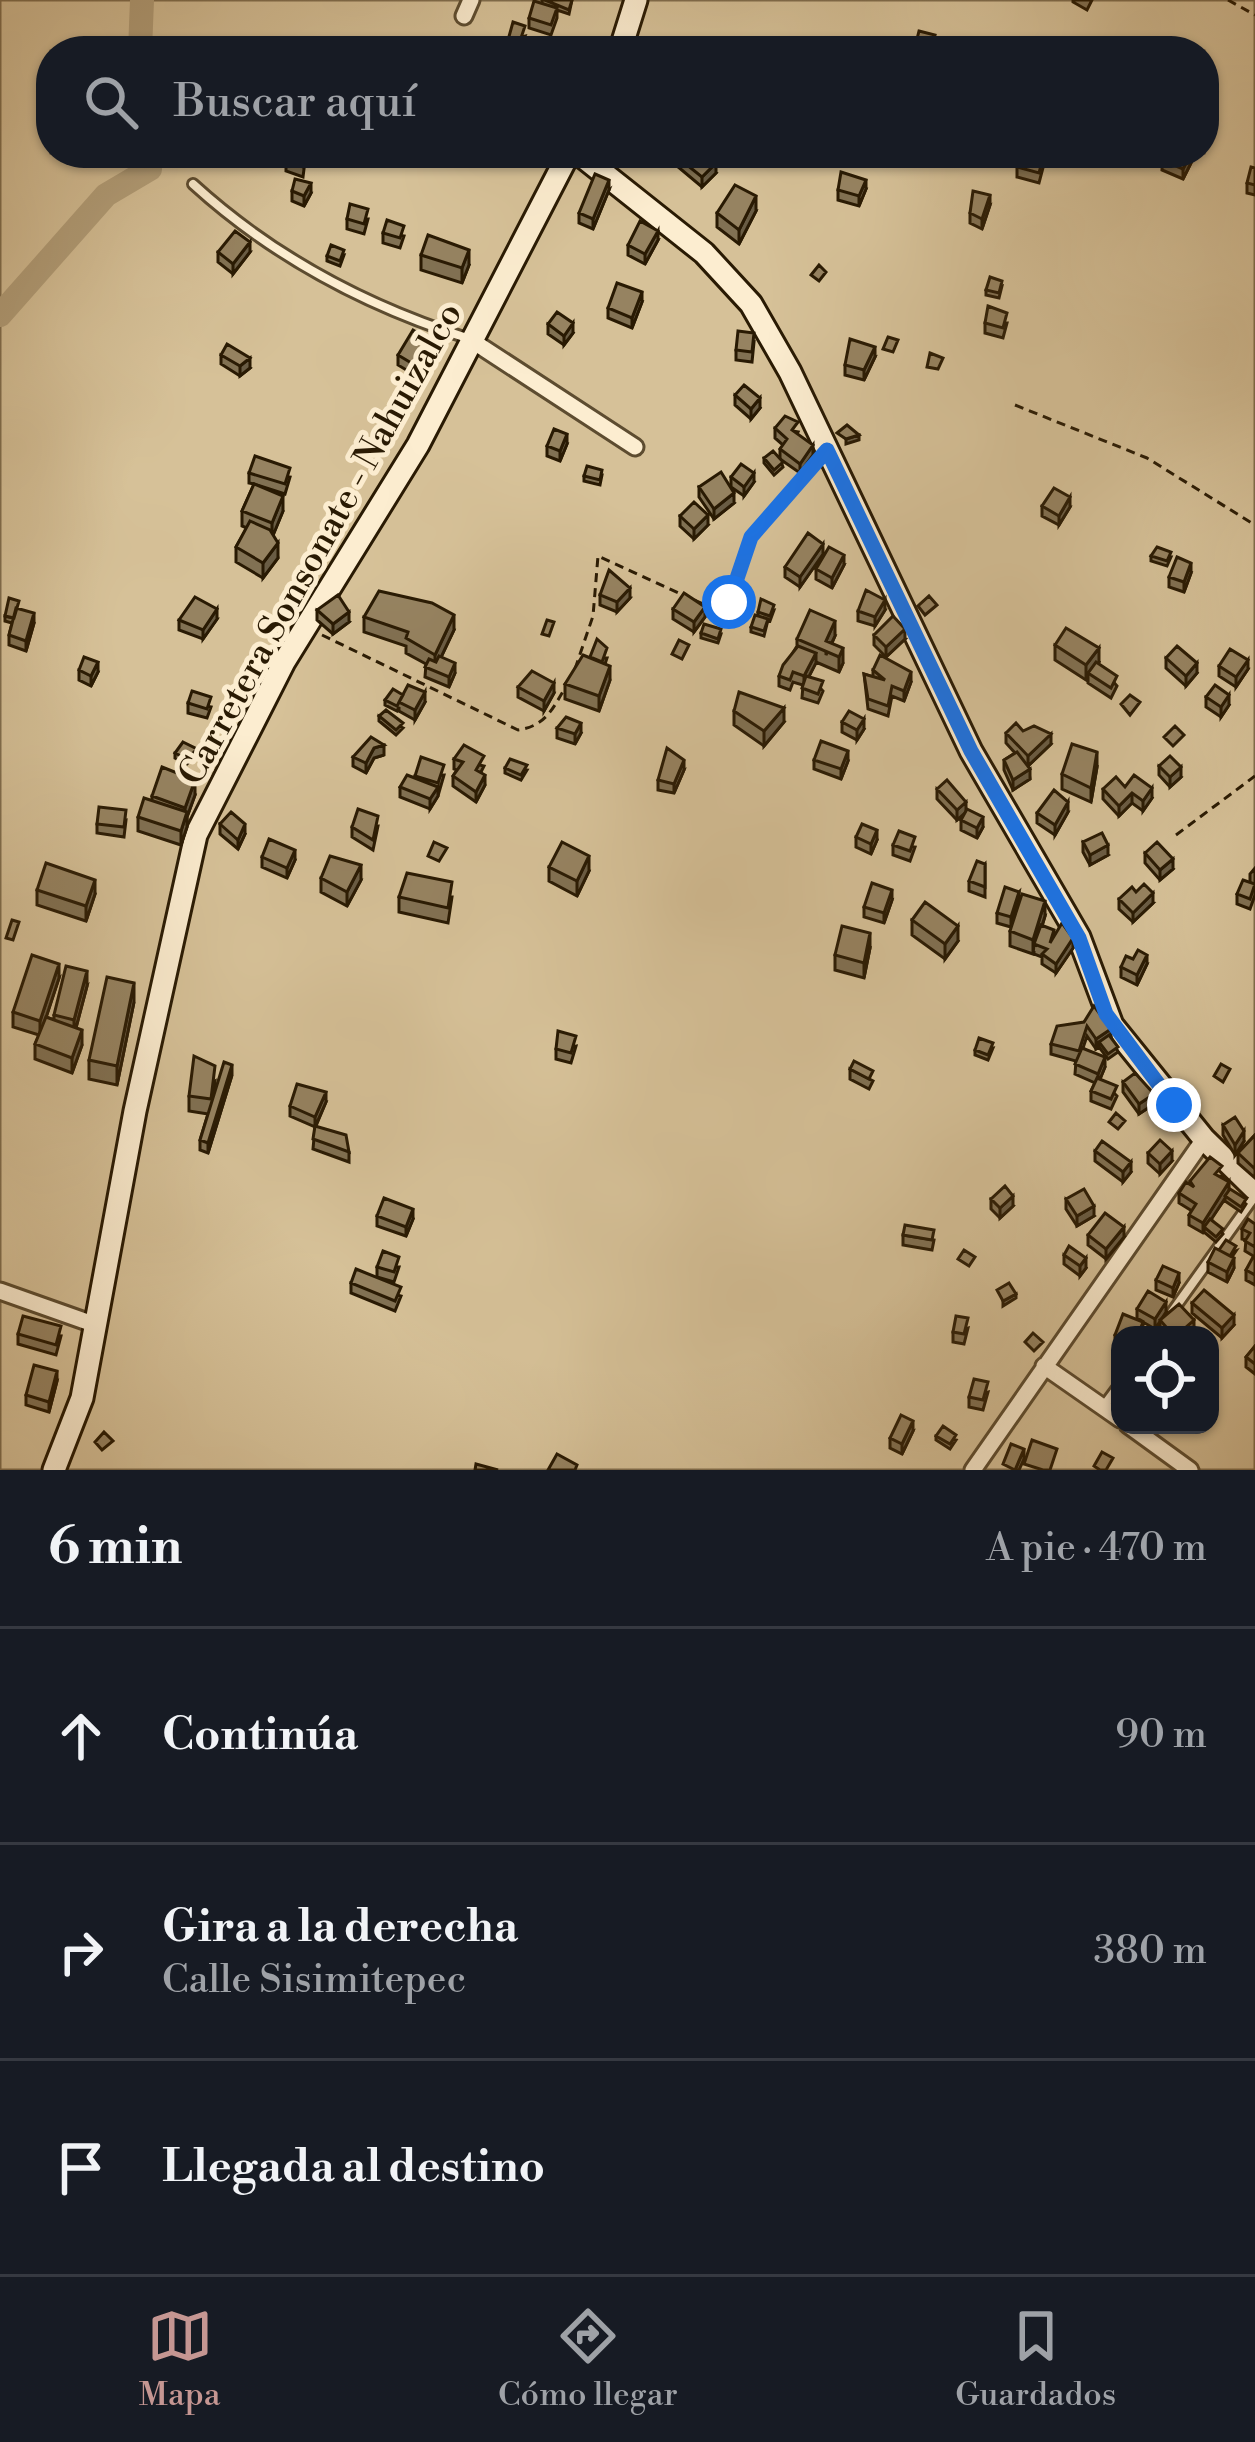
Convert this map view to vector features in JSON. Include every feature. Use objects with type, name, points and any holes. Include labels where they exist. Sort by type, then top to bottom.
[{"type":"street","points":[[625,36],[636,0]]},
{"type":"street","name":"Carretera Sonsonate - Nahuizalco","points":[[54,1470],[76,1423],[196,835],[305,626],[407,463],[566,168]]},
{"type":"street","points":[[593,168],[737,285],[783,358],[971,751],[1079,938],[1112,1025],[1204,1139],[1255,1192]]},
{"type":"street","points":[[471,340],[635,447]]},
{"type":"street","points":[[973,1470],[1204,1139]]},
{"type":"street","points":[[0,1291],[96,1324]]},
{"type":"street","points":[[1044,1366],[1111,1413]]},
{"type":"street","points":[[1140,1434],[1190,1470]]},
{"type":"lane","points":[[193,184],[235,223],[322,276],[471,340]]},
{"type":"lane","points":[[1168,1318],[1255,1192]]},
{"type":"lane","points":[[1103,1407],[1111,1396]]},
{"type":"path","points":[[1228,0],[1255,14]]},
{"type":"path","points":[[1015,405],[1147,458],[1255,525]]},
{"type":"path","points":[[305,626],[499,724],[535,727],[550,714],[582,653],[593,616],[598,556],[708,606],[729,602],[751,537],[827,450]]},
{"type":"path","points":[[1176,835],[1255,776]]},
{"type":"shaded area","points":[[0,0],[1255,0],[1255,1470],[0,1470]]},
{"type":"building","points":[[545,0],[572,0],[569,10]]},
{"type":"building","points":[[534,1],[557,8],[551,25],[529,18]]},
{"type":"building","points":[[513,22],[525,26],[522,36],[509,36]]},
{"type":"building","points":[[1251,167],[1255,168],[1255,185],[1247,183]]},
{"type":"building","points":[[691,168],[711,168],[702,177]]},
{"type":"building","points":[[841,172],[866,180],[859,196],[838,190]]},
{"type":"building","points":[[595,174],[609,180],[593,219],[579,213]]},
{"type":"building","points":[[295,179],[311,183],[304,196],[292,191]]},
{"type":"building","points":[[735,185],[756,196],[739,230],[717,213]]},
{"type":"building","points":[[973,191],[990,195],[982,219],[970,213]]},
{"type":"building","points":[[350,204],[368,209],[364,224],[347,219]]},
{"type":"building","points":[[387,220],[404,226],[400,238],[383,233]]},
{"type":"building","points":[[640,221],[658,231],[645,254],[628,245]]},
{"type":"building","points":[[235,231],[250,242],[233,264],[218,252]]},
{"type":"building","points":[[428,235],[469,250],[462,268],[421,255]]},
{"type":"building","points":[[331,245],[344,250],[340,261],[327,256]]},
{"type":"building","points":[[819,265],[826,272],[819,281],[811,275]]},
{"type":"building","points":[[990,277],[1002,281],[999,293],[986,290]]},
{"type":"building","points":[[617,283],[642,292],[632,318],[608,308]]},
{"type":"building","points":[[988,306],[1007,313],[1003,328],[985,323]]},
{"type":"building","points":[[557,312],[573,323],[564,336],[548,324]]},
{"type":"building","points":[[413,330],[428,339],[413,364],[398,355]]},
{"type":"building","points":[[738,331],[754,333],[752,352],[736,350]]},
{"type":"building","points":[[888,337],[898,340],[893,352],[883,349]]},
{"type":"building","points":[[850,339],[875,347],[864,370],[845,365]]},
{"type":"building","points":[[227,344],[250,358],[240,366],[221,355]]},
{"type":"building","points":[[930,353],[943,358],[938,369],[927,367]]},
{"type":"building","points":[[744,385],[760,398],[751,409],[735,395]]},
{"type":"building","points":[[785,416],[798,422],[792,430],[813,445],[800,464],[780,449],[787,439],[775,428]]},
{"type":"building","points":[[847,425],[859,435],[846,439],[837,433]]},
{"type":"building","points":[[554,429],[567,434],[560,451],[547,446]]},
{"type":"building","points":[[773,451],[783,462],[774,470],[764,458]]},
{"type":"building","points":[[255,456],[290,468],[285,484],[249,473]]},
{"type":"building","points":[[741,464],[754,473],[744,487],[731,477]]},
{"type":"building","points":[[587,466],[602,470],[600,480],[584,476]]},
{"type":"building","points":[[721,472],[734,493],[714,509],[699,487]]},
{"type":"building","points":[[254,484],[283,496],[272,523],[242,511]]},
{"type":"building","points":[[1054,488],[1070,497],[1059,516],[1042,506]]},
{"type":"building","points":[[694,502],[708,515],[694,529],[680,516]]},
{"type":"building","points":[[250,521],[270,530],[278,543],[263,563],[236,547]]},
{"type":"building","points":[[808,533],[823,544],[800,577],[785,567]]},
{"type":"building","points":[[829,547],[844,555],[832,578],[816,569]]},
{"type":"building","points":[[1157,547],[1171,552],[1167,561],[1151,556]]},
{"type":"building","points":[[1177,557],[1191,563],[1184,582],[1169,577]]},
{"type":"building","points":[[609,570],[630,588],[617,602],[600,595]]},
{"type":"building","points":[[866,590],[885,600],[875,617],[858,611]]},
{"type":"building","points":[[379,591],[432,603],[454,615],[435,655],[406,638],[408,632],[364,617]]},
{"type":"building","points":[[684,593],[705,607],[694,622],[673,609]]},
{"type":"building","points":[[338,595],[349,612],[333,624],[317,610]]},
{"type":"building","points":[[929,596],[937,605],[925,615],[918,606]]},
{"type":"building","points":[[195,597],[217,609],[203,630],[179,620]]},
{"type":"building","points":[[9,598],[19,601],[14,618],[5,616]]},
{"type":"building","points":[[761,599],[774,605],[770,616],[758,612]]},
{"type":"building","points":[[16,608],[34,613],[26,641],[9,635]]},
{"type":"building","points":[[810,610],[835,621],[826,641],[843,648],[839,657],[797,639]]},
{"type":"building","points":[[755,615],[768,619],[764,631],[751,627]]},
{"type":"building","points":[[893,616],[905,629],[886,647],[874,635]]},
{"type":"building","points":[[547,620],[554,622],[549,636],[542,634]]},
{"type":"building","points":[[704,624],[721,629],[718,639],[701,633]]},
{"type":"building","points":[[1066,628],[1099,648],[1086,665],[1055,645]]},
{"type":"building","points":[[597,639],[607,648],[602,662],[590,657]]},
{"type":"building","points":[[679,640],[689,645],[682,659],[672,654]]},
{"type":"building","points":[[798,646],[816,653],[804,676],[793,672],[790,680],[779,676],[783,665]]},
{"type":"building","points":[[1177,646],[1197,663],[1186,676],[1166,658]]},
{"type":"building","points":[[1230,649],[1248,660],[1236,677],[1219,666]]},
{"type":"building","points":[[583,655],[610,666],[599,696],[565,684]]},
{"type":"building","points":[[880,655],[911,672],[904,691],[892,686],[888,706],[868,699],[864,674],[885,680],[873,670]]},
{"type":"building","points":[[439,656],[455,663],[449,677],[425,667],[429,659],[436,662]]},
{"type":"building","points":[[84,657],[98,662],[91,676],[79,670]]},
{"type":"building","points":[[1096,662],[1117,676],[1111,688],[1088,673]]},
{"type":"building","points":[[532,671],[554,683],[544,701],[518,687]]},
{"type":"building","points":[[806,676],[823,681],[818,694],[802,688]]},
{"type":"building","points":[[408,685],[425,692],[415,710],[399,702]]},
{"type":"building","points":[[1215,685],[1229,695],[1221,707],[1206,697]]},
{"type":"building","points":[[393,689],[403,695],[397,706],[385,700]]},
{"type":"building","points":[[192,691],[211,697],[207,709],[188,703]]},
{"type":"building","points":[[739,692],[784,708],[764,731],[734,711]]},
{"type":"building","points":[[1130,695],[1140,702],[1130,715],[1121,704]]},
{"type":"building","points":[[386,710],[403,723],[396,730],[379,716]]},
{"type":"building","points":[[849,711],[864,719],[857,730],[842,722]]},
{"type":"building","points":[[566,717],[581,723],[575,734],[557,728]]},
{"type":"building","points":[[1016,723],[1023,731],[1034,726],[1051,734],[1028,756],[1006,733]]},
{"type":"building","points":[[1175,726],[1184,735],[1173,746],[1164,737]]},
{"type":"building","points":[[371,737],[384,745],[374,748],[366,763],[353,757]]},
{"type":"building","points":[[821,741],[848,751],[841,769],[814,760]]},
{"type":"building","points":[[183,742],[197,749],[187,759],[175,753]]},
{"type":"building","points":[[1072,744],[1097,752],[1091,788],[1062,774]]},
{"type":"building","points":[[464,745],[484,756],[476,770],[485,775],[476,792],[453,776],[463,762],[454,759]]},
{"type":"building","points":[[667,748],[684,760],[674,784],[658,780]]},
{"type":"building","points":[[1017,752],[1030,769],[1013,780],[1004,760]]},
{"type":"building","points":[[1170,756],[1181,767],[1170,777],[1159,766]]},
{"type":"building","points":[[421,757],[444,765],[438,783],[415,776]]},
{"type":"building","points":[[510,759],[527,765],[521,775],[505,768]]},
{"type":"building","points":[[162,767],[195,780],[185,808],[152,796]]},
{"type":"building","points":[[407,775],[438,787],[430,799],[400,787]]},
{"type":"building","points":[[1134,775],[1152,788],[1143,801],[1132,793],[1119,806],[1103,789],[1116,777],[1125,787]]},
{"type":"building","points":[[947,780],[966,802],[957,810],[937,789]]},
{"type":"building","points":[[1054,790],[1068,802],[1055,825],[1037,813]]},
{"type":"building","points":[[144,798],[187,812],[181,831],[138,817]]},
{"type":"building","points":[[99,807],[126,810],[124,827],[97,824]]},
{"type":"building","points":[[358,809],[378,816],[373,840],[352,827]]},
{"type":"building","points":[[967,809],[983,817],[977,828],[961,820]]},
{"type":"building","points":[[231,812],[245,824],[238,840],[220,824]]},
{"type":"building","points":[[862,824],[877,830],[871,844],[856,837]]},
{"type":"building","points":[[899,831],[915,837],[910,851],[893,845]]},
{"type":"building","points":[[1102,833],[1108,845],[1090,855],[1083,842]]},
{"type":"building","points":[[269,839],[295,850],[287,868],[262,857]]},
{"type":"building","points":[[434,842],[447,848],[439,861],[428,856]]},
{"type":"building","points":[[562,842],[589,856],[577,881],[549,867]]},
{"type":"building","points":[[1157,842],[1173,859],[1160,870],[1145,853]]},
{"type":"building","points":[[330,856],[361,865],[347,892],[321,878]]},
{"type":"building","points":[[977,861],[985,864],[985,887],[969,881]]},
{"type":"building","points":[[46,863],[95,880],[86,906],[37,890]]},
{"type":"building","points":[[407,873],[452,882],[448,908],[399,897]]},
{"type":"building","points":[[1243,880],[1255,884],[1250,899],[1237,894]]},
{"type":"building","points":[[872,883],[892,890],[884,913],[864,907]]},
{"type":"building","points":[[1144,884],[1153,893],[1133,913],[1119,899],[1132,887],[1136,892]]},
{"type":"building","points":[[1005,887],[1019,892],[1011,917],[997,913]]},
{"type":"building","points":[[1022,894],[1045,901],[1033,940],[1010,931]]},
{"type":"building","points":[[925,902],[958,926],[945,944],[912,920]]},
{"type":"building","points":[[12,920],[19,922],[13,940],[6,938]]},
{"type":"building","points":[[1062,923],[1073,938],[1056,964],[1042,954],[1047,949],[1034,944],[1041,925],[1054,930],[1050,943]]},
{"type":"building","points":[[842,926],[870,933],[864,963],[835,955]]},
{"type":"building","points":[[1138,950],[1147,955],[1137,975],[1121,967],[1126,956],[1133,959]]},
{"type":"building","points":[[32,955],[59,964],[40,1021],[13,1012]]},
{"type":"building","points":[[66,966],[87,971],[74,1020],[54,1015]]},
{"type":"building","points":[[107,977],[134,983],[117,1066],[89,1060]]},
{"type":"building","points":[[1094,1006],[1111,1029],[1096,1039],[1087,1026],[1079,1051],[1051,1044],[1057,1026],[1084,1022]]},
{"type":"building","points":[[46,1017],[82,1030],[72,1058],[35,1044]]},
{"type":"building","points":[[558,1031],[576,1036],[571,1053],[556,1049]]},
{"type":"building","points":[[1109,1035],[1118,1047],[1108,1054],[1099,1042]]},
{"type":"building","points":[[979,1038],[993,1043],[988,1055],[975,1050]]},
{"type":"building","points":[[1082,1048],[1105,1057],[1098,1074],[1075,1064]]},
{"type":"building","points":[[194,1056],[215,1066],[211,1099],[189,1096]]},
{"type":"building","points":[[854,1061],[873,1071],[869,1079],[850,1069]]},
{"type":"building","points":[[224,1062],[232,1065],[208,1143],[200,1140]]},
{"type":"building","points":[[1221,1064],[1230,1069],[1223,1082],[1214,1076]]},
{"type":"building","points":[[1135,1073],[1154,1094],[1139,1104],[1123,1082]]},
{"type":"building","points":[[1097,1078],[1117,1086],[1111,1099],[1091,1091]]},
{"type":"building","points":[[297,1084],[326,1092],[315,1117],[290,1106]]},
{"type":"building","points":[[1116,1113],[1125,1121],[1118,1129],[1109,1122]]},
{"type":"building","points":[[1235,1117],[1244,1131],[1235,1145],[1223,1125]]},
{"type":"building","points":[[315,1126],[346,1135],[349,1152],[313,1139]]},
{"type":"building","points":[[1255,1135],[1255,1169],[1238,1153]]},
{"type":"building","points":[[1160,1140],[1172,1151],[1160,1164],[1148,1153]]},
{"type":"building","points":[[1102,1141],[1131,1162],[1123,1172],[1095,1151]]},
{"type":"building","points":[[1210,1157],[1222,1166],[1215,1174],[1229,1182],[1203,1223],[1189,1215],[1196,1204],[1179,1193],[1186,1182],[1194,1187],[1190,1181]]},
{"type":"building","points":[[1005,1186],[1013,1196],[1000,1208],[991,1199]]},
{"type":"building","points":[[1084,1189],[1094,1206],[1077,1216],[1066,1199]]},
{"type":"building","points":[[1230,1189],[1246,1199],[1241,1207],[1225,1196]]},
{"type":"building","points":[[384,1198],[413,1209],[406,1227],[377,1216]]},
{"type":"building","points":[[1105,1213],[1124,1227],[1106,1249],[1088,1235]]},
{"type":"building","points":[[1210,1219],[1223,1229],[1216,1237],[1204,1227]]},
{"type":"building","points":[[1248,1219],[1255,1224],[1255,1247],[1245,1241],[1250,1233],[1242,1229]]},
{"type":"building","points":[[905,1225],[934,1230],[932,1240],[903,1235]]},
{"type":"building","points":[[1226,1240],[1236,1246],[1230,1256],[1219,1250]]},
{"type":"building","points":[[1069,1246],[1086,1258],[1080,1266],[1064,1255]]},
{"type":"building","points":[[1215,1248],[1234,1258],[1227,1272],[1208,1262]]},
{"type":"building","points":[[964,1250],[975,1257],[969,1266],[958,1259]]},
{"type":"building","points":[[383,1251],[399,1257],[394,1272],[377,1267]]},
{"type":"building","points":[[1255,1258],[1255,1275],[1246,1270]]},
{"type":"building","points":[[1163,1266],[1179,1273],[1173,1288],[1156,1280]]},
{"type":"building","points":[[356,1269],[401,1287],[395,1301],[351,1283]]},
{"type":"building","points":[[1009,1283],[1016,1294],[1003,1301],[997,1290]]},
{"type":"building","points":[[1204,1290],[1234,1315],[1222,1328],[1192,1303]]},
{"type":"building","points":[[1148,1291],[1166,1302],[1155,1319],[1137,1309]]},
{"type":"building","points":[[1179,1304],[1194,1320],[1187,1326],[1165,1326],[1160,1320]]},
{"type":"building","points":[[1123,1314],[1143,1322],[1141,1326],[1118,1326]]},
{"type":"building","points":[[23,1316],[61,1326],[56,1345],[18,1334]]},
{"type":"building","points":[[956,1316],[968,1318],[964,1334],[953,1332]]},
{"type":"building","points":[[1033,1333],[1043,1342],[1034,1351],[1025,1342]]},
{"type":"building","points":[[34,1365],[57,1371],[49,1402],[26,1395]]},
{"type":"building","points":[[974,1379],[988,1382],[983,1400],[969,1397]]},
{"type":"building","points":[[901,1415],[913,1421],[902,1444],[890,1438]]},
{"type":"building","points":[[943,1426],[956,1435],[950,1444],[936,1436]]},
{"type":"building","points":[[104,1432],[113,1441],[102,1450],[95,1442]]},
{"type":"building","points":[[1032,1440],[1057,1449],[1050,1470],[1024,1464]]},
{"type":"building","points":[[1011,1444],[1024,1449],[1015,1470],[1003,1464]]},
{"type":"building","points":[[1102,1452],[1113,1458],[1106,1470],[1094,1466]]},
{"type":"building","points":[[557,1454],[577,1465],[575,1470],[548,1470]]},
{"type":"waterway","points":[[141,36],[142,0]]},
{"type":"waterway","points":[[0,315],[106,195],[150,168]]},
{"type":"route","points":[[729,602],[751,537],[827,450],[971,751],[1079,938],[1106,1014],[1174,1105]]}]
